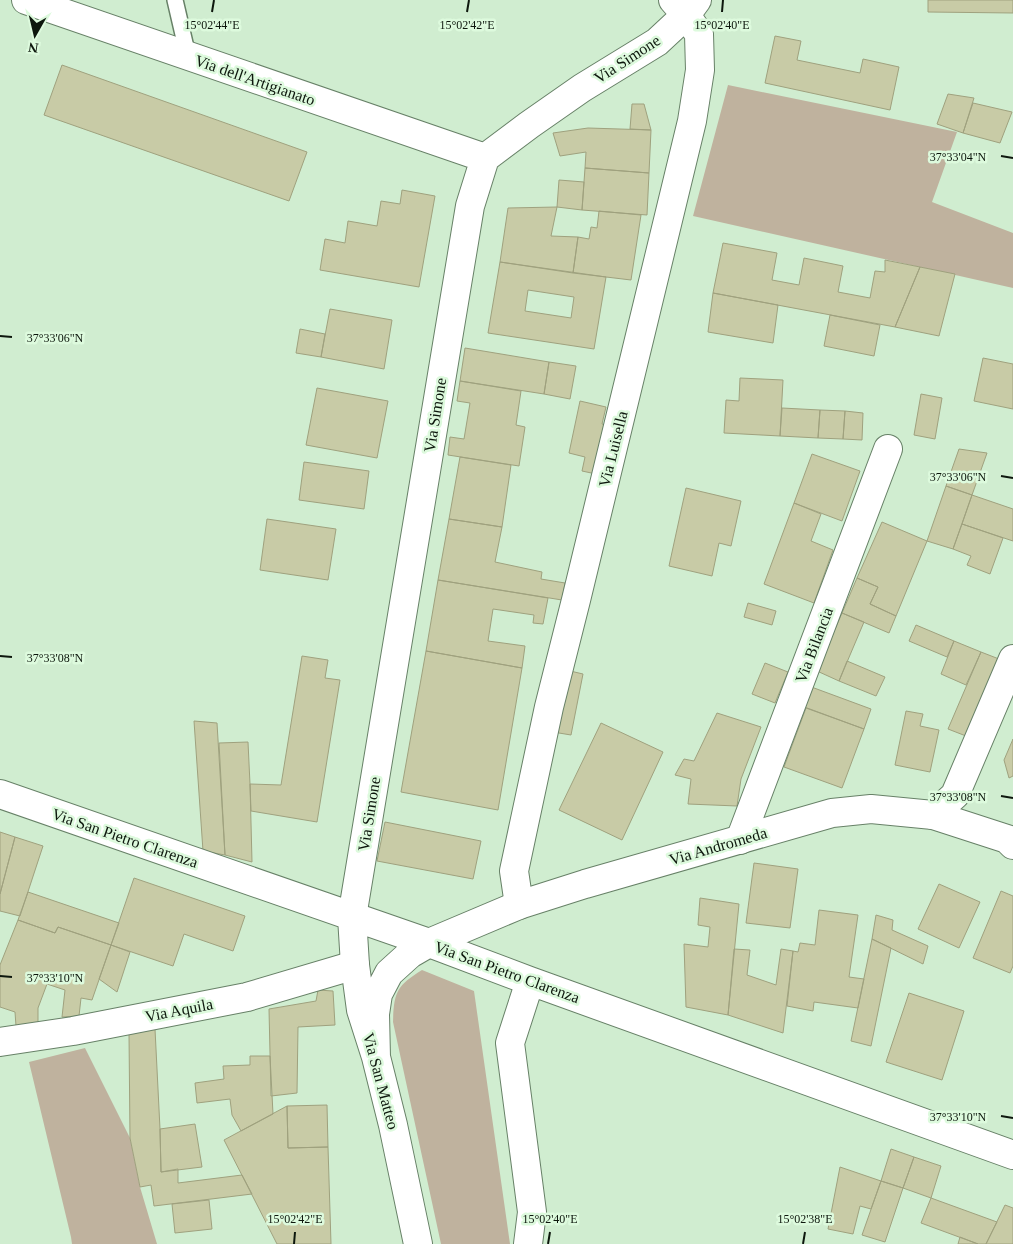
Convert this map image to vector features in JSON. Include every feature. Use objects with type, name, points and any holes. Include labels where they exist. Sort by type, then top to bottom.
[{"type":"street","name":"Via dell'Artigianato","points":[[26,0],[485,158]]},
{"type":"street","name":"Via Simone","points":[[352,917],[470,206],[485,158],[582,88],[657,42],[685,5]]},
{"type":"street","name":"Via Luisella","points":[[519,905],[514,871],[547,717],[692,121],[700,70],[698,34],[685,5]]},
{"type":"street","name":"Via Bilancia","points":[[740,840],[888,449]]},
{"type":"street","points":[[933,815],[955,795],[1013,659]]},
{"type":"street","name":"Via San Pietro Clarenza","points":[[0,794],[429,943],[1013,1154]]},
{"type":"street","name":"Via Andromeda","points":[[376,1057],[375,1014],[378,994],[389,973],[410,954],[429,943],[519,905],[832,813],[871,809],[933,815],[1011,836]]},
{"type":"street","name":"Via San Matteo","points":[[352,917],[360,1010],[376,1057],[393,1125],[418,1244]]},
{"type":"street","name":"Via Aquila","points":[[0,1042],[73,1031],[247,997],[355,965]]},
{"type":"street","points":[[528,1244],[532,1212],[510,1043],[530,981]]},
{"type":"lane","points":[[175,0],[188,56]]},
{"type":"shaded area","points":[[728,85],[957,132],[932,202],[1013,233],[1013,288],[693,216]]},
{"type":"shaded area","points":[[422,970],[474,991],[510,1244],[441,1244],[393,1022],[394,1004],[398,991],[407,981]]},
{"type":"shaded area","points":[[85,1048],[130,1138],[140,1187],[157,1244],[72,1244],[29,1062]]},
{"type":"building","points":[[928,0],[1013,0],[1013,13],[928,12]]},
{"type":"building","points":[[775,36],[801,41],[797,60],[860,73],[863,59],[899,67],[890,110],[765,83]]},
{"type":"building","points":[[62,65],[307,152],[289,201],[44,115]]},
{"type":"building","points":[[948,94],[974,98],[963,133],[937,124]]},
{"type":"building","points":[[973,103],[1012,112],[1000,143],[963,133]]},
{"type":"building","points":[[632,104],[644,104],[651,130],[630,129]]},
{"type":"building","points":[[588,128],[651,130],[649,173],[585,168],[586,152],[560,156],[553,133]]},
{"type":"building","points":[[585,168],[649,173],[647,215],[582,210]]},
{"type":"building","points":[[559,180],[584,182],[582,210],[557,207]]},
{"type":"building","points":[[402,190],[435,196],[419,287],[320,270],[325,239],[345,243],[348,221],[377,226],[381,201],[400,204]]},
{"type":"building","points":[[557,207],[551,236],[578,237],[573,273],[500,262],[508,208]]},
{"type":"building","points":[[599,211],[641,215],[631,280],[573,273],[578,237],[589,239],[591,227],[597,228]]},
{"type":"building","points":[[723,243],[777,253],[772,280],[799,285],[804,258],[843,266],[838,292],[870,298],[875,271],[885,272],[885,260],[920,267],[895,327],[713,293]]},
{"type":"building","points":[[500,262],[606,277],[594,349],[488,333]],"holes":[[[528,290],[574,297],[571,318],[525,311]]]},
{"type":"building","points":[[920,267],[955,274],[939,336],[895,327]]},
{"type":"building","points":[[713,293],[778,305],[773,343],[708,332]]},
{"type":"building","points":[[330,309],[392,320],[384,369],[321,357]]},
{"type":"building","points":[[830,315],[880,325],[874,356],[824,346]]},
{"type":"building","points":[[300,329],[325,334],[321,357],[296,353]]},
{"type":"building","points":[[465,348],[549,362],[544,394],[460,381]]},
{"type":"building","points":[[983,358],[1013,364],[1013,409],[974,401]]},
{"type":"building","points":[[549,362],[576,366],[570,399],[544,394]]},
{"type":"building","points":[[740,378],[783,380],[780,436],[724,433],[726,400],[739,401]]},
{"type":"building","points":[[460,381],[521,391],[516,425],[525,427],[519,466],[448,455],[450,437],[464,439],[470,403],[457,401]]},
{"type":"building","points":[[317,388],[388,401],[377,458],[306,445]]},
{"type":"building","points":[[921,394],[942,398],[935,439],[914,435]]},
{"type":"building","points":[[580,401],[606,407],[602,424],[606,425],[596,474],[582,471],[585,457],[569,453]]},
{"type":"building","points":[[782,408],[820,410],[818,438],[780,436]]},
{"type":"building","points":[[820,410],[845,411],[843,439],[818,438]]},
{"type":"building","points":[[845,411],[863,413],[862,440],[843,439]]},
{"type":"building","points":[[959,449],[987,453],[972,495],[946,486]]},
{"type":"building","points":[[812,454],[860,471],[842,521],[794,503]]},
{"type":"building","points":[[460,457],[511,465],[502,527],[449,519]]},
{"type":"building","points":[[304,462],[369,471],[364,509],[299,500]]},
{"type":"building","points":[[946,486],[972,495],[953,549],[927,541]]},
{"type":"building","points":[[686,488],[741,501],[731,546],[719,543],[712,576],[669,566]]},
{"type":"building","points":[[972,495],[1013,509],[1013,541],[962,524]]},
{"type":"building","points":[[794,503],[821,514],[811,541],[833,550],[814,603],[764,584]]},
{"type":"building","points":[[267,519],[336,529],[328,580],[260,570]]},
{"type":"building","points":[[449,519],[502,527],[495,562],[542,572],[541,579],[565,583],[562,600],[438,580]]},
{"type":"building","points":[[882,522],[927,541],[896,616],[870,604],[878,587],[857,578]]},
{"type":"building","points":[[962,524],[1003,538],[990,574],[967,565],[971,556],[953,549]]},
{"type":"building","points":[[857,578],[878,587],[870,604],[896,616],[889,633],[842,613]]},
{"type":"building","points":[[438,580],[548,598],[543,624],[533,623],[534,615],[493,609],[488,641],[525,646],[522,668],[426,651]]},
{"type":"building","points":[[748,603],[776,611],[772,625],[744,617]]},
{"type":"building","points":[[842,613],[864,622],[839,681],[817,671]]},
{"type":"building","points":[[916,625],[954,641],[947,657],[909,641]]},
{"type":"building","points":[[954,641],[981,652],[966,685],[941,674]]},
{"type":"building","points":[[426,651],[522,668],[498,810],[401,792]]},
{"type":"building","points":[[981,652],[999,659],[966,736],[948,729]]},
{"type":"building","points":[[302,656],[328,660],[325,678],[340,680],[317,822],[251,811],[250,784],[281,785]]},
{"type":"building","points":[[847,661],[885,677],[876,696],[839,681]]},
{"type":"building","points":[[765,663],[788,672],[775,703],[752,694]]},
{"type":"building","points":[[566,670],[583,674],[571,735],[553,732]]},
{"type":"building","points":[[806,685],[871,709],[864,729],[799,705]]},
{"type":"building","points":[[806,708],[864,729],[842,788],[784,767]]},
{"type":"building","points":[[906,711],[923,714],[920,726],[939,730],[930,772],[895,765]]},
{"type":"building","points":[[717,713],[761,727],[741,779],[737,806],[688,804],[691,779],[675,775],[684,759],[694,761]]},
{"type":"building","points":[[194,721],[217,723],[225,855],[203,851]]},
{"type":"building","points":[[601,723],[663,752],[622,840],[559,810]]},
{"type":"building","points":[[1013,739],[1013,776],[1009,778],[1004,760]]},
{"type":"building","points":[[248,742],[252,862],[225,855],[219,743]]},
{"type":"building","points":[[385,822],[481,841],[473,879],[377,861]]},
{"type":"building","points":[[0,832],[15,837],[0,894]]},
{"type":"building","points":[[15,837],[43,846],[20,916],[0,911],[0,894]]},
{"type":"building","points":[[754,863],[798,869],[790,928],[746,923]]},
{"type":"building","points":[[134,878],[245,916],[233,951],[184,934],[173,966],[111,945]]},
{"type":"building","points":[[939,884],[980,902],[959,948],[918,929]]},
{"type":"building","points":[[1001,891],[1013,896],[1013,966],[1010,973],[973,958]]},
{"type":"building","points":[[28,892],[119,923],[111,945],[58,927],[55,933],[18,920]]},
{"type":"building","points":[[700,898],[739,904],[728,1015],[686,1007],[684,944],[708,947],[710,927],[698,925]]},
{"type":"building","points":[[819,910],[858,915],[849,977],[864,979],[858,1008],[814,1002],[813,1011],[787,1006],[793,951],[798,952],[800,943],[815,945]]},
{"type":"building","points":[[876,915],[893,920],[892,930],[928,946],[923,964],[872,939]]},
{"type":"building","points":[[18,920],[55,933],[58,927],[111,945],[92,1000],[81,998],[79,1016],[62,1017],[65,990],[47,984],[38,1008],[38,1023],[16,1026],[15,1012],[0,1007],[0,965]]},
{"type":"building","points":[[872,939],[891,948],[871,1046],[851,1041]]},
{"type":"building","points":[[111,945],[130,952],[117,992],[99,979]]},
{"type":"building","points":[[734,949],[750,950],[747,975],[776,985],[781,949],[793,951],[783,1033],[728,1015]]},
{"type":"building","points":[[318,990],[333,991],[335,1025],[298,1027],[297,1093],[271,1096],[269,1009],[316,1001]]},
{"type":"building","points":[[909,993],[964,1011],[942,1080],[886,1062]]},
{"type":"building","points":[[155,1029],[161,1172],[178,1169],[178,1183],[242,1175],[252,1194],[154,1206],[151,1185],[140,1187],[130,1138],[129,1034]]},
{"type":"building","points":[[250,1056],[270,1056],[273,1114],[241,1131],[232,1115],[230,1099],[197,1103],[195,1083],[224,1079],[223,1066],[250,1065]]},
{"type":"building","points":[[327,1105],[328,1147],[288,1148],[287,1106]]},
{"type":"building","points":[[287,1106],[288,1148],[328,1147],[331,1244],[277,1244],[224,1140]]},
{"type":"building","points":[[195,1124],[202,1167],[161,1172],[160,1129]]},
{"type":"building","points":[[891,1149],[914,1157],[903,1188],[881,1181]]},
{"type":"building","points":[[914,1157],[941,1166],[931,1198],[903,1188]]},
{"type":"building","points":[[840,1167],[881,1181],[871,1209],[860,1206],[853,1234],[828,1229]]},
{"type":"building","points":[[881,1181],[903,1188],[885,1242],[862,1235]]},
{"type":"building","points":[[931,1198],[997,1222],[986,1244],[978,1244],[921,1223]]},
{"type":"building","points":[[209,1200],[212,1229],[175,1233],[172,1204]]},
{"type":"building","points":[[1005,1205],[1013,1208],[1013,1244],[986,1244]]},
{"type":"building","points":[[960,1237],[978,1244],[958,1244]]}]
